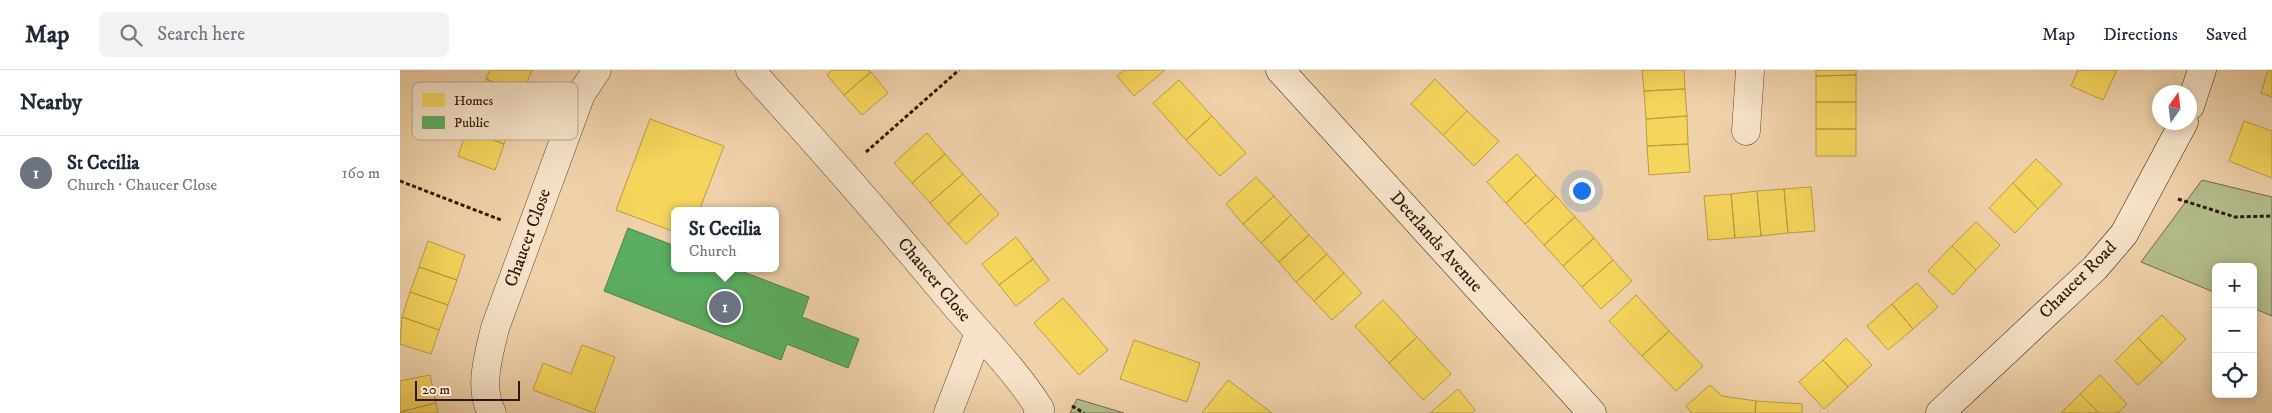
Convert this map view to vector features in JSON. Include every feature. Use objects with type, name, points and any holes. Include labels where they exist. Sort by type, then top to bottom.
[{"type":"street","name":"Chaucer Close","points":[[578,102],[581,94],[597,70]]},
{"type":"street","name":"Chaucer Close","points":[[750,70],[843,172],[978,333],[1022,380],[1040,409],[1038,413]]},
{"type":"street","name":"Deerlands Avenue","points":[[1280,70],[1592,413]]},
{"type":"street","points":[[1746,132],[1750,70]]},
{"type":"street","points":[[2197,85],[2202,70]]},
{"type":"street","name":"Chaucer Road","points":[[1940,413],[2095,268],[2124,234],[2180,130]]},
{"type":"street","name":"Chaucer Close","points":[[492,413],[487,405],[486,368],[495,328],[564,140]]},
{"type":"street","name":"Chaucer Close","points":[[948,413],[978,333]]},
{"type":"path","points":[[843,172],[959,70]]},
{"type":"path","points":[[400,181],[530,231]]},
{"type":"path","points":[[2152,185],[2186,203],[2235,217],[2272,216]]},
{"type":"green space","points":[[2202,180],[2272,197],[2272,316],[2257,310],[2257,263],[2212,263],[2212,291],[2141,262]]},
{"type":"green space","points":[[1077,399],[1124,413],[1070,413]]},
{"type":"building: Homes","points":[[490,70],[532,70],[527,82],[494,82],[486,79]]},
{"type":"building: Homes","points":[[832,70],[868,70],[871,72],[844,95],[827,75]]},
{"type":"building: Homes","points":[[1124,70],[1165,70],[1134,96],[1117,76]]},
{"type":"building: Homes","points":[[1642,70],[1684,70],[1685,89],[1644,91]]},
{"type":"building: Homes","points":[[1816,70],[1856,70],[1856,75],[1816,76]]},
{"type":"building: Homes","points":[[2078,70],[2117,70],[2103,100],[2071,86]]},
{"type":"building: Homes","points":[[2268,70],[2272,70],[2272,97],[2261,93]]},
{"type":"building: Homes","points":[[871,72],[888,93],[862,115],[844,95]]},
{"type":"building: Homes","points":[[1856,75],[1856,102],[1816,102],[1816,76]]},
{"type":"building: Homes","points":[[1435,79],[1467,111],[1443,135],[1411,104]]},
{"type":"building: Homes","points":[[1179,80],[1212,116],[1186,140],[1153,103]]},
{"type":"building: Homes","points":[[1685,89],[1687,116],[1646,119],[1644,91]]},
{"type":"building: Homes","points":[[1816,102],[1856,102],[1856,129],[1816,129]]},
{"type":"building: Homes","points":[[1467,111],[1499,141],[1474,166],[1443,135]]},
{"type":"building: Homes","points":[[1212,116],[1246,153],[1220,176],[1186,140]]},
{"type":"building: Homes","points":[[1687,116],[1688,144],[1647,146],[1646,119]]},
{"type":"building: Homes","points":[[650,119],[724,146],[701,207],[671,207],[671,231],[616,210]]},
{"type":"building: Homes","points":[[2244,121],[2272,131],[2272,178],[2229,161]]},
{"type":"building: Homes","points":[[1816,129],[1856,129],[1856,156],[1816,156]]},
{"type":"building: Homes","points":[[927,133],[945,154],[912,183],[894,163]]},
{"type":"building: Homes","points":[[464,140],[493,140],[504,144],[495,170],[458,156]]},
{"type":"building: Homes","points":[[493,140],[506,140],[504,144]]},
{"type":"building: Homes","points":[[1688,144],[1690,172],[1649,175],[1647,146]]},
{"type":"building: Homes","points":[[945,154],[963,174],[930,203],[912,183]]},
{"type":"building: Homes","points":[[1517,154],[1536,175],[1506,203],[1487,182]]},
{"type":"building: Homes","points":[[2036,159],[2062,184],[2038,209],[2013,183]]},
{"type":"building: Homes","points":[[963,174],[981,194],[948,224],[930,203]]},
{"type":"building: Homes","points":[[1536,175],[1556,196],[1525,224],[1506,203]]},
{"type":"building: Homes","points":[[1256,177],[1274,196],[1243,224],[1226,204]]},
{"type":"building: Homes","points":[[2013,183],[2038,209],[2015,233],[1989,208]]},
{"type":"building: Homes","points":[[1811,187],[1815,231],[1788,233],[1784,189]]},
{"type":"building: Homes","points":[[1784,189],[1788,233],[1761,236],[1757,191]]},
{"type":"building: Homes","points":[[1757,191],[1761,236],[1735,238],[1731,194]]},
{"type":"building: Homes","points":[[981,194],[999,214],[966,244],[948,224]]},
{"type":"building: Homes","points":[[1731,194],[1735,238],[1708,240],[1704,196]]},
{"type":"building: Homes","points":[[1274,196],[1291,215],[1261,243],[1243,224]]},
{"type":"building: Homes","points":[[1556,196],[1575,217],[1544,245],[1525,224]]},
{"type":"building: Homes","points":[[1291,215],[1309,235],[1279,262],[1261,243]]},
{"type":"building: Homes","points":[[1575,217],[1594,238],[1563,266],[1544,245]]},
{"type":"building: Homes","points":[[1976,222],[2000,245],[1976,270],[1952,246]]},
{"type":"building: Homes","points":[[1309,235],[1327,254],[1296,282],[1279,262]]},
{"type":"building: Homes","points":[[1016,237],[1033,259],[999,285],[982,264]]},
{"type":"building: Homes","points":[[1594,238],[1613,260],[1582,287],[1563,266]]},
{"type":"building: Homes","points":[[428,241],[465,255],[457,280],[419,267]]},
{"type":"building: Homes","points":[[1952,246],[1976,270],[1953,295],[1928,271]]},
{"type":"building: Homes","points":[[1327,254],[1344,273],[1314,301],[1296,282]]},
{"type":"building: Homes","points":[[1033,259],[1049,280],[1016,306],[999,285]]},
{"type":"building: Homes","points":[[1613,260],[1632,281],[1601,309],[1582,287]]},
{"type":"building: Homes","points":[[419,267],[457,280],[448,305],[410,292]]},
{"type":"building: Homes","points":[[1344,273],[1362,293],[1332,320],[1314,301]]},
{"type":"building: Homes","points":[[1917,283],[1938,307],[1913,329],[1892,304]]},
{"type":"building: Homes","points":[[410,292],[448,305],[439,330],[402,317]]},
{"type":"building: Homes","points":[[1636,295],[1669,331],[1642,356],[1609,321]]},
{"type":"building: Homes","points":[[1063,298],[1108,350],[1079,375],[1034,323]]},
{"type":"building: Homes","points":[[1383,300],[1417,337],[1389,363],[1355,326]]},
{"type":"building: Homes","points":[[1892,304],[1913,329],[1888,350],[1867,326]]},
{"type":"building: Homes","points":[[2162,315],[2186,339],[2162,363],[2138,338]]},
{"type":"building: Homes","points":[[402,317],[439,330],[431,354],[400,344]]},
{"type":"building: Homes","points":[[1669,331],[1703,366],[1676,391],[1642,356]]},
{"type":"building: Homes","points":[[1417,337],[1451,374],[1423,400],[1389,363]]},
{"type":"building: Homes","points":[[1846,338],[1872,365],[1848,387],[1823,360]]},
{"type":"building: Homes","points":[[2138,338],[2162,363],[2138,385],[2115,361]]},
{"type":"building: Homes","points":[[1134,340],[1200,363],[1187,402],[1120,379]]},
{"type":"building: Homes","points":[[582,345],[615,357],[594,413],[533,390],[543,363],[571,374]]},
{"type":"building: Homes","points":[[1823,360],[1848,387],[1824,409],[1799,382]]},
{"type":"building: Homes","points":[[430,375],[436,403],[400,412],[400,381]]},
{"type":"building: Homes","points":[[2100,375],[2127,404],[2118,413],[2099,413],[2080,394]]},
{"type":"building: Homes","points":[[1228,380],[1272,413],[1202,413]]},
{"type":"building: Homes","points":[[1710,385],[1722,396],[1756,401],[1755,413],[1692,413],[1686,406]]},
{"type":"building: Homes","points":[[1458,389],[1475,410],[1472,413],[1430,413]]},
{"type":"building: Homes","points":[[2080,394],[2099,413],[2061,413]]},
{"type":"building: Homes","points":[[1756,401],[1802,404],[1802,413],[1755,413]]},
{"type":"building: Homes","points":[[436,403],[438,413],[400,413],[400,412]]},
{"type":"building: Public","points":[[628,228],[671,244],[671,272],[743,272],[809,297],[802,317],[859,339],[848,368],[787,344],[781,360],[604,291]]},
{"type":"place","name":"St Cecilia","points":[[725,307]]}]
